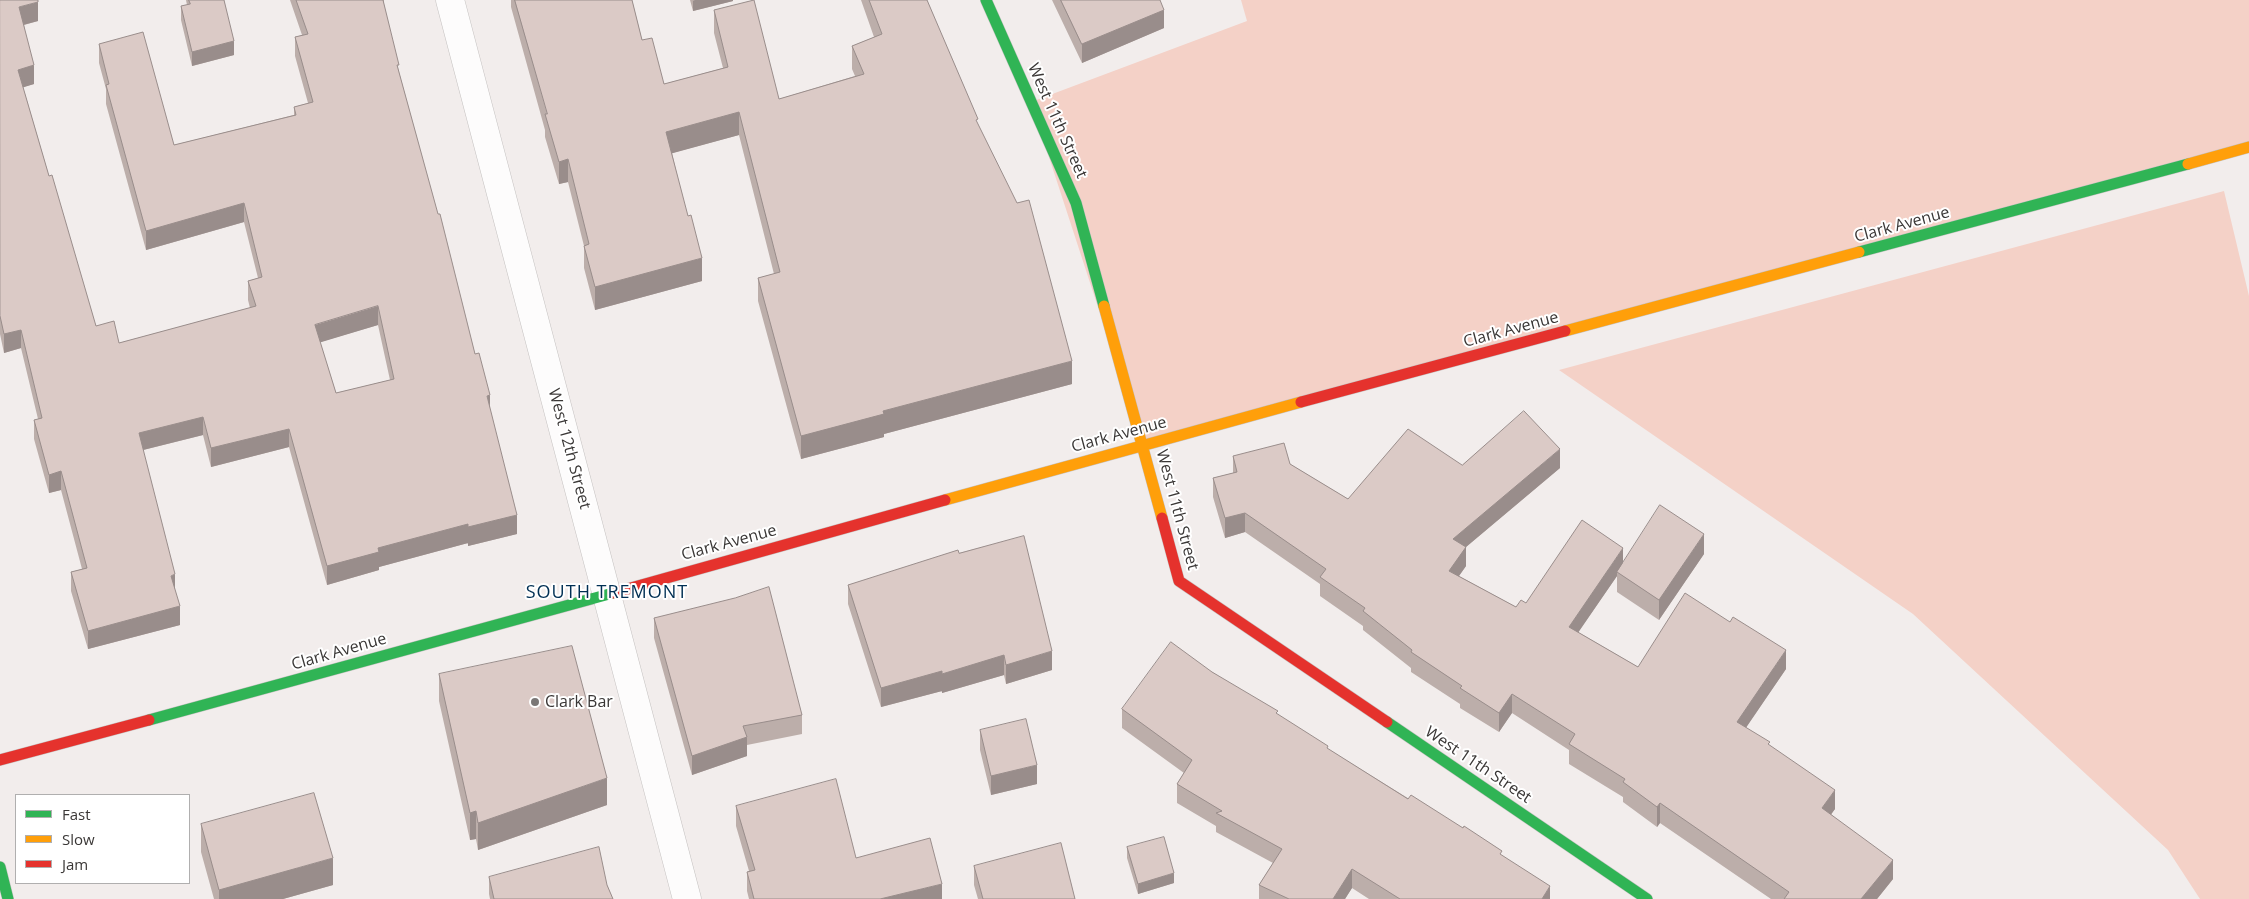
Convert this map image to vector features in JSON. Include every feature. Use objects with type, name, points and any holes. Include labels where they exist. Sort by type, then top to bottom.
[{"type":"street","name":"West 12th Street","points":[[450,0],[687,899]]},
{"type":"street","name":"West 11th Street","points":[[986,0],[1076,203],[1179,581],[1647,899]]},
{"type":"street","name":"Clark Avenue","points":[[0,760],[319,675],[607,593],[1143,445],[2249,147]]},
{"type":"street","points":[[0,867],[8,899]]},
{"type":"shaded area","points":[[1241,0],[2249,0],[2249,147],[1143,445],[1031,102],[1247,21]]},
{"type":"shaded area","points":[[2224,191],[2249,296],[2249,899],[2200,899],[2168,850],[1913,614],[1559,370]]},
{"type":"building","points":[[0,0],[38,0],[38,2],[19,7],[34,65],[18,70],[49,176],[52,175],[96,326],[114,321],[119,343],[256,306],[248,281],[262,277],[244,203],[146,231],[106,85],[109,84],[99,44],[143,32],[174,145],[296,115],[294,107],[313,102],[295,37],[308,34],[296,0],[383,0],[399,65],[397,65],[438,214],[440,214],[475,354],[479,353],[490,395],[487,396],[517,515],[468,527],[468,524],[378,548],[379,552],[327,566],[289,429],[211,448],[203,417],[139,433],[175,574],[171,576],[180,606],[88,631],[71,572],[87,568],[61,471],[49,475],[34,420],[42,418],[21,330],[4,334],[0,316]],"holes":[[[378,306],[394,379],[336,393],[315,325]]]},
{"type":"building","points":[[189,0],[224,0],[234,41],[192,52],[181,6],[190,4]]},
{"type":"building","points":[[515,0],[632,0],[642,40],[652,38],[664,84],[728,67],[714,10],[754,0],[779,99],[864,74],[852,46],[882,34],[869,0],[927,0],[978,119],[976,120],[1017,203],[1029,200],[1072,361],[883,411],[884,414],[801,436],[758,278],[780,272],[739,112],[666,132],[688,216],[691,215],[702,258],[595,287],[584,246],[589,244],[568,159],[559,162]]},
{"type":"building","points":[[1061,0],[1160,0],[1164,10],[1082,44]]},
{"type":"building","points":[[1524,411],[1560,449],[1453,539],[1466,547],[1449,571],[1516,607],[1521,600],[1526,603],[1582,520],[1623,548],[1569,627],[1638,667],[1685,593],[1730,622],[1733,617],[1786,650],[1737,722],[1770,742],[1768,744],[1835,790],[1822,808],[1893,860],[1861,899],[1784,899],[1789,892],[1660,803],[1657,807],[1623,782],[1625,779],[1569,744],[1575,734],[1512,694],[1499,713],[1460,688],[1462,686],[1411,652],[1412,650],[1363,611],[1365,608],[1320,577],[1326,569],[1245,513],[1225,518],[1213,478],[1237,472],[1233,456],[1284,443],[1290,464],[1348,499],[1408,429],[1462,465]]},
{"type":"building","points":[[1660,505],[1704,534],[1659,600],[1617,572]]},
{"type":"building","points":[[1024,536],[1052,651],[1006,665],[1004,655],[942,674],[942,671],[881,688],[848,585],[958,550],[959,553]]},
{"type":"building","points":[[769,587],[802,715],[743,726],[747,737],[692,756],[654,618],[735,598]]},
{"type":"building","points":[[1171,642],[1212,672],[1278,711],[1276,713],[1328,746],[1327,748],[1408,799],[1411,795],[1502,851],[1500,854],[1550,886],[1542,899],[1400,899],[1352,869],[1333,899],[1289,899],[1259,885],[1282,849],[1216,813],[1222,811],[1177,784],[1192,760],[1122,709]]},
{"type":"building","points":[[572,646],[607,778],[478,823],[476,811],[470,813],[439,674]]},
{"type":"building","points":[[1026,719],[1037,765],[991,776],[980,730]]},
{"type":"building","points":[[836,779],[856,858],[930,838],[942,884],[880,899],[754,899],[747,872],[755,870],[736,806]]},
{"type":"building","points":[[314,793],[333,858],[219,890],[201,824]]},
{"type":"building","points":[[1164,837],[1174,873],[1138,884],[1127,847]]},
{"type":"building","points":[[1061,843],[1075,899],[983,899],[974,866]]},
{"type":"building","points":[[599,847],[607,885],[613,899],[494,899],[489,877]]},
{"type":"traffic: fast","points":[[986,0],[1076,203],[1104,306]]},
{"type":"traffic: fast","points":[[1859,252],[2188,164]]},
{"type":"traffic: fast","points":[[149,720],[613,593]]},
{"type":"traffic: fast","points":[[1387,722],[1647,899]]},
{"type":"traffic: fast","points":[[0,867],[8,899]]},
{"type":"traffic: slow","points":[[2188,164],[2249,147]]},
{"type":"traffic: slow","points":[[1565,331],[1859,252]]},
{"type":"traffic: slow","points":[[1104,306],[1162,518]]},
{"type":"traffic: slow","points":[[945,500],[1301,402]]},
{"type":"traffic: jam","points":[[1301,402],[1565,331]]},
{"type":"traffic: jam","points":[[613,593],[945,500]]},
{"type":"traffic: jam","points":[[1162,518],[1179,581],[1387,722]]},
{"type":"traffic: jam","points":[[0,760],[149,720]]},
{"type":"place","name":"Clark Bar","points":[[535,702]]},
{"type":"district","name":"SOUTH TREMONT","points":[[607,593]]}]
